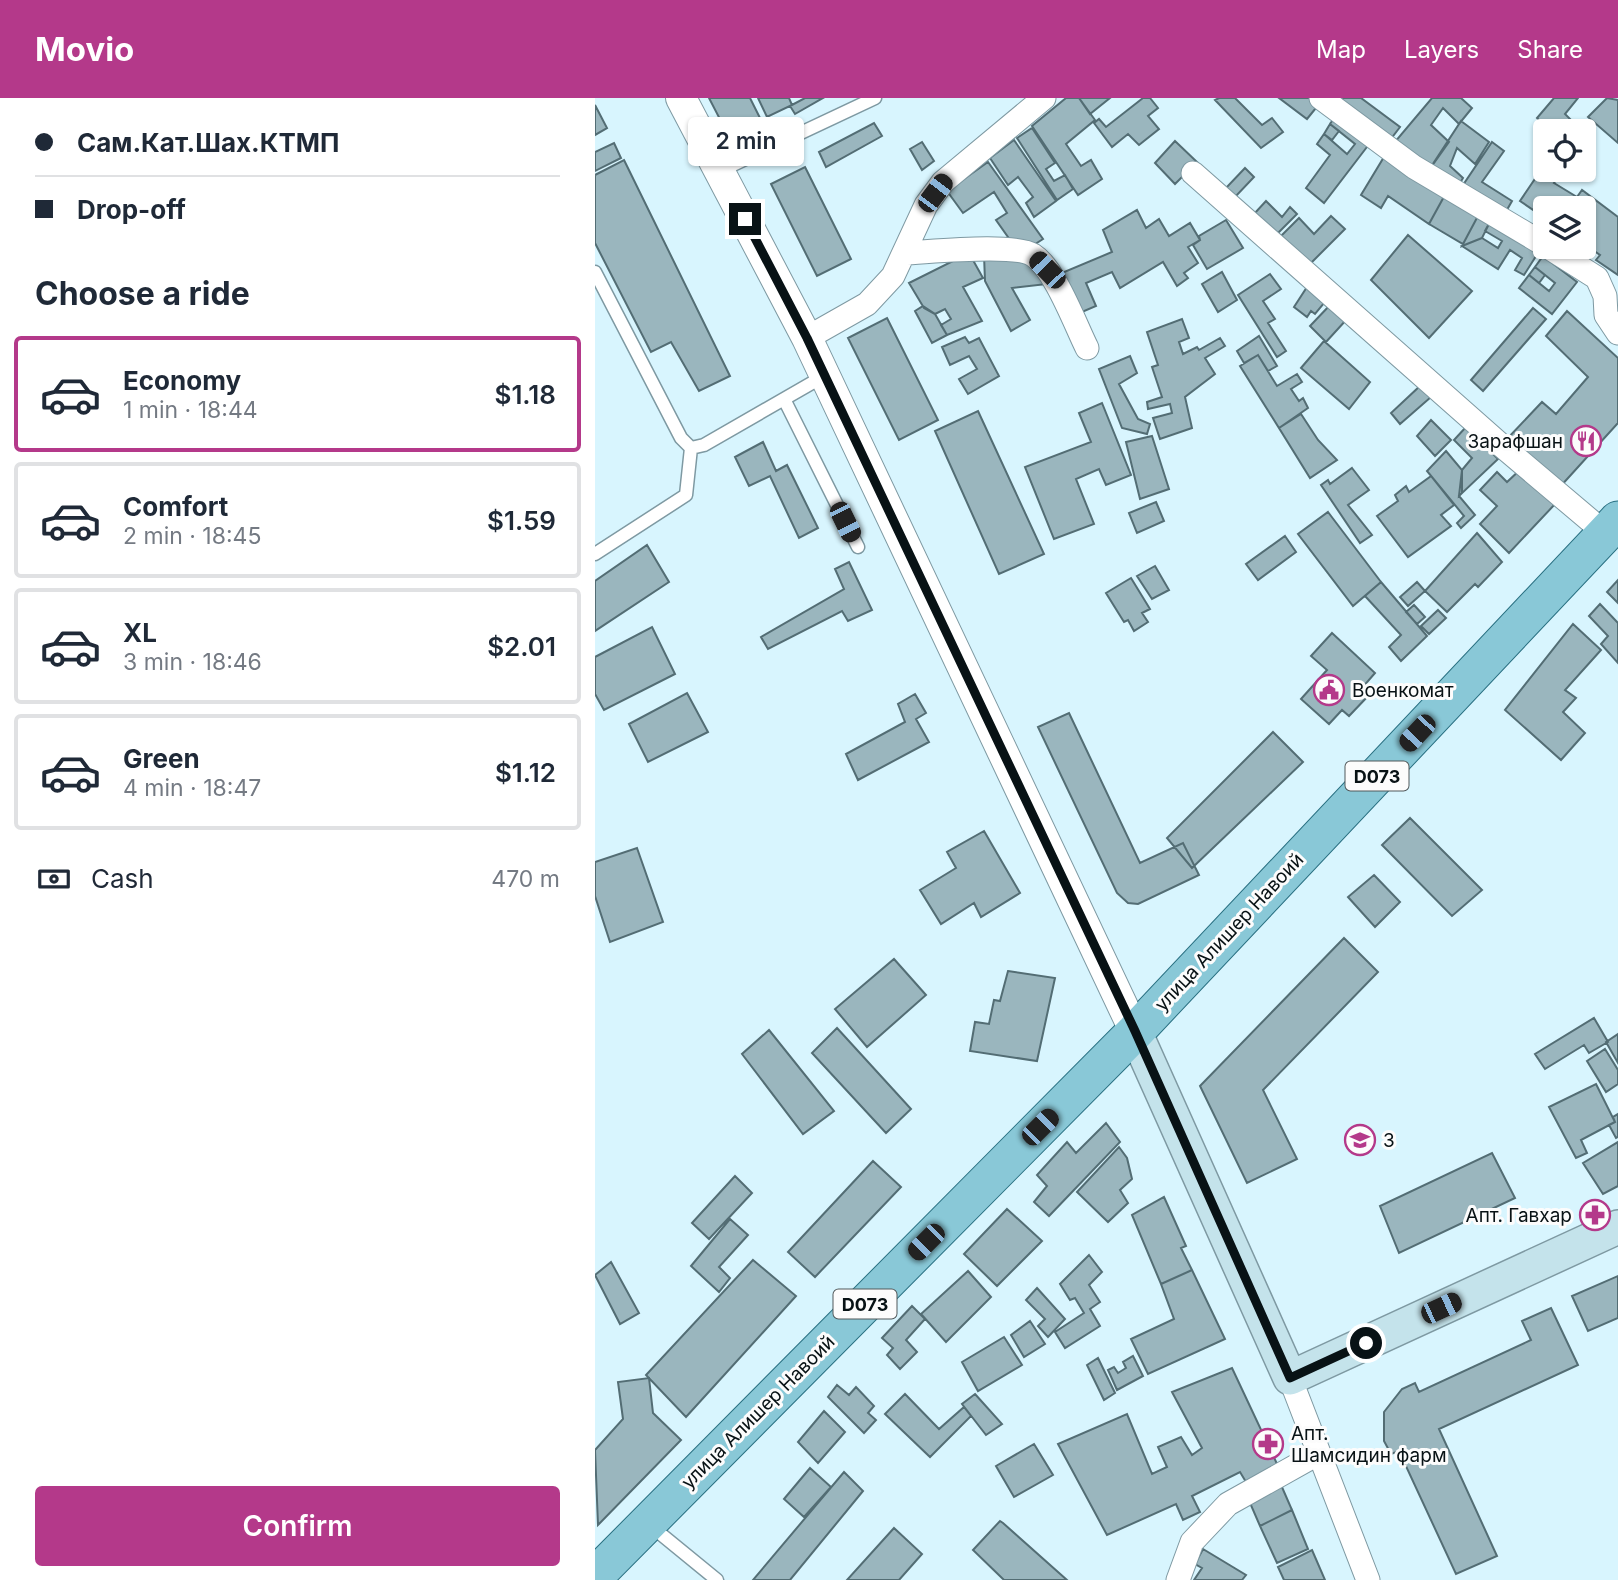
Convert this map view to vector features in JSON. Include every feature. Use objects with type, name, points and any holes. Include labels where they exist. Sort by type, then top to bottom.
[{"type":"main road","name":"улица Алишер Навоий","points":[[595,1576],[1135,1031],[1612,526]]},
{"type":"main road","points":[[1135,1031],[1290,1378],[1618,1227]]},
{"type":"street","points":[[681,98],[807,338],[1135,1031]]},
{"type":"street","points":[[807,338],[867,304],[893,276],[926,205],[943,182],[1044,98]]},
{"type":"street","points":[[1321,98],[1414,167],[1533,238]]},
{"type":"street","points":[[1193,173],[1502,446],[1612,526]]},
{"type":"street","points":[[904,253],[1013,249],[1033,255],[1047,270],[1087,348]]},
{"type":"street","points":[[1567,259],[1597,278],[1605,296],[1606,315],[1618,333]]},
{"type":"street","points":[[1290,1378],[1368,1580]]},
{"type":"street","points":[[1178,1580],[1192,1542],[1228,1504],[1319,1453]]},
{"type":"lane","points":[[720,172],[875,98]]},
{"type":"lane","points":[[595,272],[681,438],[691,448]]},
{"type":"lane","points":[[691,448],[704,445],[824,376]]},
{"type":"lane","points":[[784,399],[857,547]]},
{"type":"lane","points":[[595,554],[686,495],[691,448]]},
{"type":"lane","points":[[649,1523],[716,1580]]},
{"type":"building","points":[[709,98],[750,98],[771,140],[739,156]]},
{"type":"building","points":[[758,98],[789,98],[792,105],[767,117]]},
{"type":"building","points":[[805,98],[823,98],[795,114],[790,106]]},
{"type":"building","points":[[1066,98],[1079,98],[1095,120],[1066,144],[1081,166],[1091,160],[1102,179],[1078,195],[1032,126]]},
{"type":"building","points":[[1079,98],[1110,98],[1090,114]]},
{"type":"building","points":[[1143,98],[1150,98],[1158,108],[1148,116],[1159,129],[1139,145],[1128,134],[1112,147],[1094,123],[1099,119],[1106,127]]},
{"type":"building","points":[[1235,98],[1262,125],[1272,118],[1283,132],[1261,148],[1215,100]]},
{"type":"building","points":[[1279,98],[1312,98],[1320,103],[1307,119]]},
{"type":"building","points":[[1332,98],[1361,98],[1400,127],[1390,140]]},
{"type":"building","points":[[1432,98],[1461,98],[1472,108],[1459,124],[1443,108],[1431,125],[1449,142],[1429,170],[1394,143]]},
{"type":"building","points":[[1554,98],[1578,98],[1565,114],[1570,119],[1537,118]]},
{"type":"building","points":[[1607,98],[1618,100],[1618,143],[1596,124],[1596,119],[1588,117]]},
{"type":"building","points":[[595,105],[607,128],[595,135]]},
{"type":"building","points":[[1337,114],[1370,143],[1324,203],[1306,188],[1330,155],[1317,144],[1324,134],[1347,154],[1355,144],[1330,124]]},
{"type":"building","points":[[1461,121],[1489,142],[1475,164],[1457,148],[1450,166],[1463,178],[1457,188],[1429,170]]},
{"type":"building","points":[[874,123],[882,136],[826,167],[819,152]]},
{"type":"building","points":[[1330,124],[1339,131],[1332,140],[1324,134]]},
{"type":"building","points":[[1032,128],[1055,163],[1046,169],[1054,181],[1065,175],[1073,189],[1057,200],[1017,138]]},
{"type":"building","points":[[1014,140],[1056,201],[1034,217],[1026,203],[1033,197],[1018,177],[1008,185],[990,158]]},
{"type":"building","points":[[1175,141],[1197,162],[1175,184],[1155,163]]},
{"type":"building","points":[[922,142],[934,161],[922,170],[910,149]]},
{"type":"building","points":[[1492,142],[1504,151],[1482,182],[1512,201],[1504,215],[1461,188]]},
{"type":"building","points":[[614,143],[621,158],[595,171],[595,152]]},
{"type":"building","points":[[1387,152],[1446,193],[1429,224],[1388,196],[1381,208],[1361,195]]},
{"type":"building","points":[[624,160],[730,376],[699,391],[671,342],[651,352],[595,243],[595,175]]},
{"type":"building","points":[[988,162],[1043,239],[1029,248],[1013,244],[996,220],[1007,213],[994,192],[963,213],[947,191]]},
{"type":"building","points":[[805,167],[851,259],[817,276],[771,184]]},
{"type":"building","points":[[1245,168],[1254,177],[1236,196],[1225,189]]},
{"type":"building","points":[[1533,182],[1555,182],[1575,196],[1533,196],[1533,210],[1520,201]]},
{"type":"building","points":[[1582,190],[1590,196],[1578,196]]},
{"type":"building","points":[[1446,193],[1479,214],[1463,244],[1429,224]]},
{"type":"building","points":[[1596,200],[1618,217],[1618,275],[1596,260],[1600,255],[1596,252]]},
{"type":"building","points":[[1266,201],[1282,217],[1290,207],[1297,214],[1275,236],[1254,214]]},
{"type":"building","points":[[1137,210],[1146,228],[1159,219],[1169,236],[1190,223],[1200,240],[1188,247],[1198,263],[1184,273],[1188,278],[1177,286],[1163,262],[1120,288],[1112,272],[1086,283],[1096,306],[1075,315],[1057,275],[1112,252],[1103,230]]},
{"type":"building","points":[[1479,214],[1491,220],[1482,238],[1462,246]]},
{"type":"building","points":[[1331,216],[1345,229],[1306,268],[1277,240],[1299,218],[1314,234]]},
{"type":"building","points":[[1226,220],[1243,248],[1207,269],[1193,245],[1200,240],[1199,236]]},
{"type":"building","points":[[1491,220],[1533,249],[1534,259],[1524,275],[1515,270],[1522,258],[1510,250],[1498,269],[1462,246],[1482,238],[1498,248],[1502,241],[1485,231]]},
{"type":"building","points":[[1408,235],[1472,291],[1429,338],[1371,280]]},
{"type":"building","points":[[969,253],[983,278],[963,287],[982,321],[947,335],[941,325],[951,319],[945,309],[935,314],[924,308],[909,283]]},
{"type":"building","points":[[984,255],[1033,264],[1047,284],[1012,288],[1030,320],[1011,331],[985,281]]},
{"type":"building","points":[[1541,259],[1547,259],[1577,282],[1552,314],[1519,288],[1529,275],[1549,291],[1555,283],[1535,267]]},
{"type":"building","points":[[1535,267],[1545,275],[1539,283],[1529,275]]},
{"type":"building","points":[[1222,272],[1237,300],[1218,312],[1202,284]]},
{"type":"building","points":[[1270,274],[1281,289],[1263,301],[1275,319],[1268,323],[1286,351],[1277,357],[1238,295]]},
{"type":"building","points":[[1307,287],[1325,302],[1315,314],[1311,311],[1307,317],[1294,307]]},
{"type":"building","points":[[1331,304],[1347,319],[1326,342],[1310,326]]},
{"type":"building","points":[[923,306],[935,314],[947,335],[932,343],[915,311]]},
{"type":"building","points":[[1533,308],[1546,319],[1483,391],[1471,380]]},
{"type":"building","points":[[1567,311],[1618,358],[1618,423],[1559,488],[1506,440],[1542,402],[1556,414],[1588,377],[1546,336]]},
{"type":"building","points":[[887,318],[938,420],[899,440],[848,338]]},
{"type":"building","points":[[1182,319],[1189,338],[1179,342],[1183,354],[1197,347],[1199,350],[1220,338],[1225,346],[1205,358],[1215,374],[1185,397],[1192,428],[1160,439],[1153,418],[1172,413],[1170,404],[1148,409],[1147,402],[1162,397],[1152,367],[1158,365],[1147,332]]},
{"type":"building","points":[[1259,336],[1277,366],[1268,371],[1258,355],[1244,363],[1237,351]]},
{"type":"building","points":[[965,337],[969,343],[979,338],[999,376],[968,394],[959,379],[977,369],[969,356],[950,365],[942,347]]},
{"type":"building","points":[[1324,341],[1370,382],[1349,409],[1301,368]]},
{"type":"building","points":[[1258,355],[1277,386],[1297,374],[1302,382],[1291,389],[1299,401],[1303,398],[1308,408],[1279,428],[1240,366]]},
{"type":"building","points":[[1130,356],[1137,373],[1119,384],[1138,419],[1150,424],[1147,434],[1122,428],[1099,369]]},
{"type":"building","points":[[1420,386],[1431,397],[1400,424],[1391,413]]},
{"type":"building","points":[[1102,403],[1131,475],[1106,485],[1099,469],[1076,479],[1094,524],[1054,539],[1025,467],[1091,442],[1079,413]]},
{"type":"building","points":[[978,411],[1044,554],[999,574],[935,431]]},
{"type":"building","points":[[1301,414],[1318,440],[1337,460],[1310,478],[1279,428]]},
{"type":"building","points":[[1431,420],[1451,440],[1435,456],[1417,436]]},
{"type":"building","points":[[1466,427],[1498,459],[1459,496],[1462,470],[1472,458],[1454,440]]},
{"type":"building","points":[[1152,436],[1169,489],[1140,499],[1126,442]]},
{"type":"building","points":[[763,442],[776,471],[787,465],[818,528],[799,538],[770,476],[749,486],[735,457]]},
{"type":"building","points":[[1446,451],[1462,470],[1462,493],[1459,496],[1475,515],[1461,528],[1457,523],[1464,516],[1427,471]]},
{"type":"building","points":[[1352,468],[1369,490],[1348,505],[1372,535],[1360,543],[1321,485],[1328,480],[1330,484]]},
{"type":"building","points":[[1522,468],[1556,503],[1509,553],[1480,524],[1497,506],[1480,490],[1497,472],[1507,482]]},
{"type":"building","points":[[1431,476],[1454,505],[1441,515],[1451,526],[1408,557],[1377,516],[1398,501],[1395,495],[1406,486],[1409,492]]},
{"type":"building","points":[[1156,502],[1164,521],[1137,533],[1129,513]]},
{"type":"building","points":[[1328,512],[1381,582],[1353,606],[1298,534]]},
{"type":"building","points":[[1477,533],[1502,562],[1478,587],[1475,584],[1447,612],[1425,591]]},
{"type":"building","points":[[1285,536],[1296,552],[1258,580],[1246,564]]},
{"type":"building","points":[[647,545],[669,582],[595,631],[595,581]]},
{"type":"building","points":[[849,562],[872,610],[848,621],[842,611],[768,649],[761,637],[844,589],[835,569]]},
{"type":"building","points":[[1155,566],[1169,590],[1152,599],[1137,576]]},
{"type":"building","points":[[1131,578],[1150,609],[1142,613],[1148,622],[1134,631],[1128,620],[1124,622],[1106,593]]},
{"type":"building","points":[[1618,580],[1618,603],[1607,592]]},
{"type":"building","points":[[1381,582],[1427,636],[1401,661],[1389,647],[1401,635],[1365,596]]},
{"type":"building","points":[[1417,582],[1425,591],[1408,606],[1400,597]]},
{"type":"building","points":[[1600,604],[1618,623],[1618,663],[1601,644],[1608,636],[1589,616]]},
{"type":"building","points":[[1414,605],[1425,617],[1417,624],[1406,612]]},
{"type":"building","points":[[1438,610],[1446,618],[1429,634],[1421,626]]},
{"type":"building","points":[[1573,624],[1601,650],[1565,690],[1576,698],[1563,712],[1585,733],[1561,760],[1505,710]]},
{"type":"building","points":[[652,627],[675,674],[604,710],[595,694],[595,657]]},
{"type":"building","points":[[1332,633],[1375,673],[1361,689],[1369,695],[1349,716],[1342,710],[1329,724],[1301,699],[1327,670],[1311,656]]},
{"type":"building","points":[[687,693],[708,732],[648,762],[629,724]]},
{"type":"building","points":[[915,694],[926,713],[916,719],[929,742],[858,780],[846,754],[905,722],[898,704]]},
{"type":"building","points":[[1069,713],[1140,863],[1183,843],[1199,875],[1138,904],[1128,903],[1117,893],[1038,727]]},
{"type":"building","points":[[1273,732],[1303,762],[1192,868],[1167,838]]},
{"type":"building","points":[[1410,818],[1482,890],[1452,916],[1382,845]]},
{"type":"building","points":[[984,831],[1020,893],[981,917],[974,903],[941,924],[920,890],[956,868],[947,852]]},
{"type":"building","points":[[637,848],[663,922],[610,942],[595,896],[595,862]]},
{"type":"building","points":[[1374,875],[1400,902],[1375,927],[1348,897]]},
{"type":"building","points":[[1344,938],[1378,972],[1263,1090],[1297,1159],[1247,1183],[1200,1086]]},
{"type":"building","points":[[894,959],[926,995],[867,1047],[835,1009]]},
{"type":"building","points":[[1008,971],[1055,978],[1037,1061],[970,1051],[975,1022],[989,1024],[994,1000],[1000,1001]]},
{"type":"building","points":[[1594,1018],[1608,1042],[1589,1053],[1584,1045],[1545,1069],[1535,1054]]},
{"type":"building","points":[[837,1028],[911,1109],[886,1133],[812,1053]]},
{"type":"building","points":[[769,1030],[834,1111],[803,1134],[742,1054]]},
{"type":"building","points":[[1618,1034],[1618,1063],[1606,1042]]},
{"type":"building","points":[[1605,1049],[1618,1070],[1618,1084],[1606,1092],[1587,1061]]},
{"type":"building","points":[[1596,1084],[1615,1122],[1581,1140],[1587,1153],[1576,1158],[1549,1107]]},
{"type":"building","points":[[1618,1114],[1616,1138],[1609,1125],[1615,1122],[1613,1117]]},
{"type":"building","points":[[1106,1123],[1120,1142],[1049,1216],[1034,1202],[1047,1186],[1037,1175],[1067,1142],[1076,1153]]},
{"type":"building","points":[[1618,1142],[1618,1186],[1603,1194],[1583,1163]]},
{"type":"building","points":[[1119,1147],[1127,1158],[1132,1179],[1120,1190],[1128,1203],[1108,1222],[1077,1192]]},
{"type":"building","points":[[1492,1153],[1515,1198],[1399,1253],[1380,1206]]},
{"type":"building","points":[[873,1161],[901,1187],[815,1277],[788,1252]]},
{"type":"building","points":[[735,1176],[752,1193],[709,1239],[692,1223]]},
{"type":"building","points":[[1164,1197],[1186,1246],[1181,1248],[1192,1270],[1161,1284],[1132,1215]]},
{"type":"building","points":[[1007,1209],[1042,1241],[997,1286],[964,1254]]},
{"type":"building","points":[[730,1219],[748,1235],[719,1267],[730,1278],[719,1292],[691,1266]]},
{"type":"building","points":[[1089,1255],[1102,1272],[1089,1285],[1100,1302],[1090,1309],[1100,1326],[1065,1348],[1055,1332],[1084,1313],[1075,1298],[1070,1300],[1060,1284]]},
{"type":"building","points":[[753,1260],[796,1296],[686,1417],[646,1375]]},
{"type":"building","points":[[611,1262],[639,1313],[620,1324],[595,1275]]},
{"type":"building","points":[[1192,1270],[1225,1339],[1148,1374],[1131,1339],[1174,1319],[1161,1284]]},
{"type":"building","points":[[968,1271],[991,1297],[946,1342],[921,1314]]},
{"type":"building","points":[[1618,1276],[1618,1318],[1588,1331],[1572,1296]]},
{"type":"building","points":[[1037,1288],[1065,1319],[1048,1337],[1038,1326],[1045,1319],[1026,1300]]},
{"type":"building","points":[[912,1306],[925,1319],[906,1340],[917,1352],[900,1369],[887,1355],[893,1348],[882,1338]]},
{"type":"building","points":[[1551,1308],[1578,1365],[1439,1429],[1497,1556],[1456,1574],[1399,1451],[1391,1454],[1384,1441],[1384,1412],[1402,1389],[1415,1383],[1419,1392],[1531,1340],[1522,1321]]},
{"type":"building","points":[[1030,1321],[1045,1344],[1024,1357],[1011,1335]]},
{"type":"building","points":[[1004,1337],[1022,1365],[978,1391],[962,1362]]},
{"type":"building","points":[[1133,1356],[1143,1376],[1117,1390],[1108,1370],[1114,1367],[1118,1373],[1126,1368],[1123,1362]]},
{"type":"building","points":[[1098,1358],[1115,1393],[1104,1400],[1087,1365]]},
{"type":"building","points":[[1232,1368],[1278,1466],[1246,1482],[1240,1472],[1192,1496],[1200,1512],[1183,1520],[1176,1504],[1107,1535],[1058,1444],[1127,1414],[1152,1474],[1167,1467],[1158,1447],[1181,1437],[1192,1455],[1202,1448],[1172,1392]]},
{"type":"building","points":[[649,1378],[653,1413],[681,1440],[598,1525],[595,1450],[623,1419],[618,1382]]},
{"type":"building","points":[[837,1385],[849,1395],[856,1387],[874,1406],[868,1413],[876,1420],[864,1433],[828,1397]]},
{"type":"building","points":[[905,1394],[939,1429],[964,1407],[971,1416],[930,1457],[885,1414]]},
{"type":"building","points":[[975,1394],[1002,1424],[986,1435],[962,1404]]},
{"type":"building","points":[[824,1411],[845,1432],[818,1463],[798,1442]]},
{"type":"building","points":[[1034,1444],[1053,1475],[1014,1497],[996,1466]]},
{"type":"building","points":[[810,1468],[831,1487],[804,1517],[784,1499]]},
{"type":"building","points":[[844,1472],[863,1491],[790,1580],[753,1580]]},
{"type":"building","points":[[1278,1478],[1292,1510],[1260,1526],[1247,1496]]},
{"type":"building","points":[[1292,1510],[1308,1549],[1277,1563],[1260,1526]]},
{"type":"building","points":[[1000,1521],[1067,1580],[1004,1580],[973,1550]]},
{"type":"building","points":[[894,1528],[922,1554],[899,1580],[847,1580]]},
{"type":"building","points":[[1203,1549],[1246,1575],[1242,1580],[1194,1580],[1202,1568],[1195,1564]]},
{"type":"building","points":[[1312,1550],[1325,1580],[1284,1580],[1278,1567]]},
{"type":"place","name":"Зарафшан","points":[[1586,441]]},
{"type":"place","name":"Военкомат","points":[[1329,690]]},
{"type":"place","name":"3","points":[[1360,1140]]},
{"type":"place","name":"Апт. Гавхар","points":[[1595,1215]]},
{"type":"place","name":"Апт. Шамсидин фарм","points":[[1268,1444]]},
{"type":"route","points":[[745,219],[807,338],[1135,1031],[1290,1378],[1366,1343]]}]
